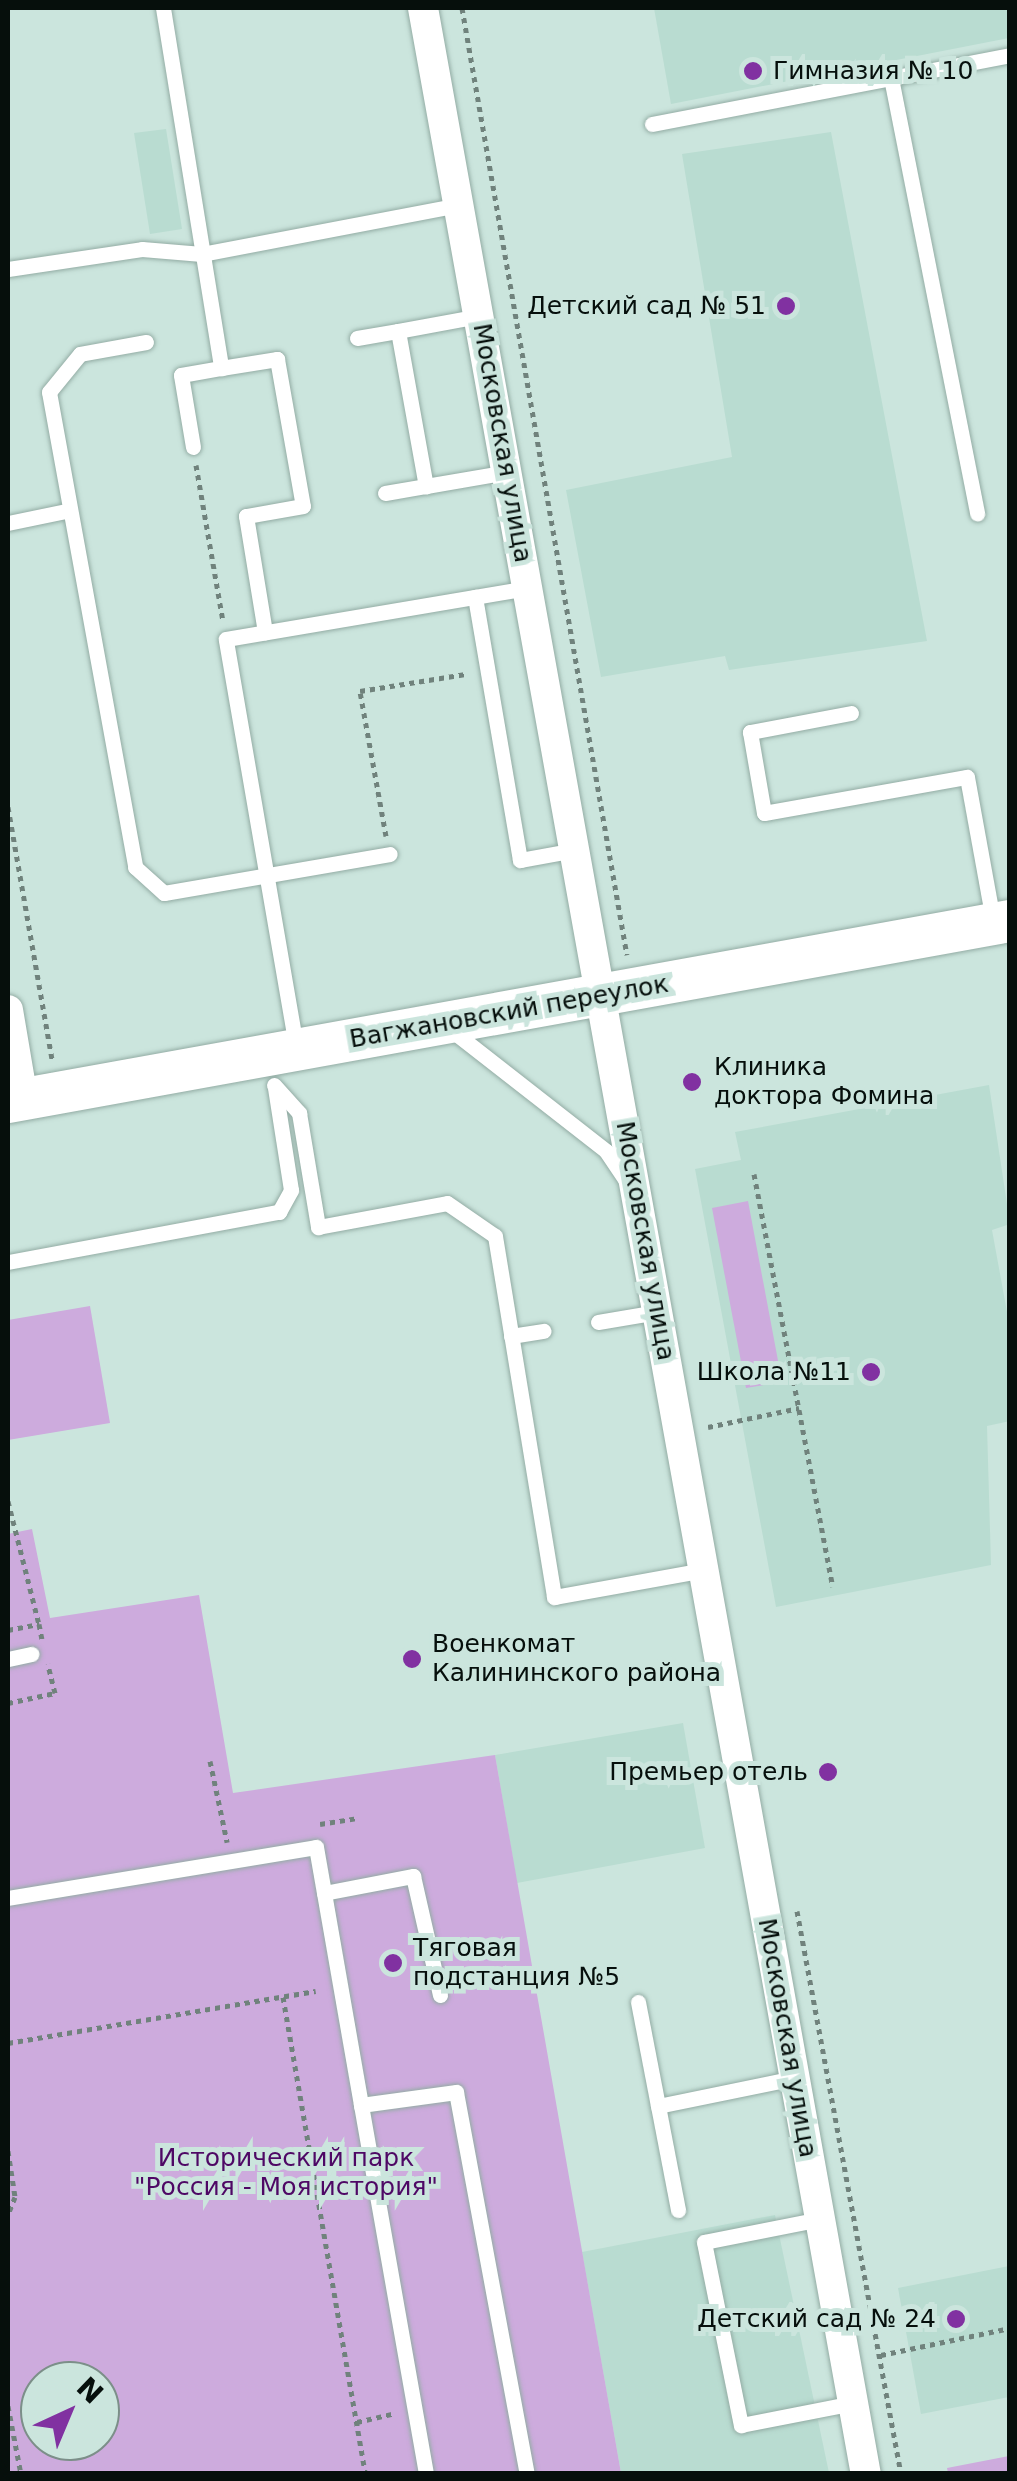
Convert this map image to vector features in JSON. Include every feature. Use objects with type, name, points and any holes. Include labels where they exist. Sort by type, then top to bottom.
[{"type":"street","name":"Московская улица","points":[[423,8],[574,850],[616,992],[636,1194],[866,2474]]},
{"type":"street","name":"Вагжановский переулок","points":[[15,1100],[279,1064],[443,1024],[1002,923]]},
{"type":"street","points":[[8,1010],[15,1100]]},
{"type":"lane","points":[[163,8],[221,368]]},
{"type":"lane","points":[[652,124],[1010,55]]},
{"type":"lane","points":[[892,78],[977,514]]},
{"type":"lane","points":[[8,268],[142,249],[202,254],[459,205]]},
{"type":"lane","points":[[357,338],[479,316]]},
{"type":"lane","points":[[398,331],[426,486]]},
{"type":"lane","points":[[146,342],[80,354],[49,392],[66,512],[135,867],[164,893],[390,854]]},
{"type":"lane","points":[[193,447],[181,375],[277,359],[303,506],[246,516],[265,632]]},
{"type":"lane","points":[[385,493],[506,472]]},
{"type":"lane","points":[[8,523],[66,512]]},
{"type":"lane","points":[[8,1262],[279,1212],[292,1190],[266,875],[226,639],[528,588]]},
{"type":"lane","points":[[475,597],[520,860],[574,850]]},
{"type":"lane","points":[[851,713],[750,732],[764,813],[967,776],[1002,923]]},
{"type":"lane","points":[[443,1024],[606,1151],[636,1194]]},
{"type":"lane","points":[[279,1064],[299,1113],[318,1227],[448,1203],[495,1236],[554,1597],[704,1570]]},
{"type":"lane","points":[[598,1322],[658,1312]]},
{"type":"lane","points":[[511,1336],[544,1331]]},
{"type":"lane","points":[[8,1659],[30,1654]]},
{"type":"lane","points":[[8,1898],[316,1847],[426,2474]]},
{"type":"lane","points":[[324,1893],[413,1876],[440,1995]]},
{"type":"lane","points":[[638,2002],[678,2210]]},
{"type":"lane","points":[[658,2106],[795,2078]]},
{"type":"lane","points":[[361,2105],[456,2092],[527,2474]]},
{"type":"lane","points":[[820,2219],[704,2242],[741,2425],[853,2402]]},
{"type":"path","points":[[462,8],[616,992]]},
{"type":"path","points":[[193,447],[226,639]]},
{"type":"path","points":[[390,854],[360,692],[487,670]]},
{"type":"path","points":[[8,807],[52,1063]]},
{"type":"path","points":[[754,1174],[833,1587]]},
{"type":"path","points":[[705,1408],[712,1445]]},
{"type":"path","points":[[708,1427],[799,1408]]},
{"type":"path","points":[[8,1501],[38,1624]]},
{"type":"path","points":[[210,1760],[227,1842]]},
{"type":"path","points":[[794,1890],[901,2474]]},
{"type":"path","points":[[314,1974],[320,2010]]},
{"type":"path","points":[[8,2043],[316,1991]]},
{"type":"path","points":[[282,1996],[366,2474]]},
{"type":"path","points":[[8,2152],[8,2214]]},
{"type":"path","points":[[881,2355],[1010,2328]]},
{"type":"path","points":[[357,2422],[392,2415],[389,2396]]},
{"type":"path","points":[[8,2406],[20,2474]]},
{"type":"shaded area","name":"Гимназия № 10","points":[[654,8],[1009,8],[1009,38],[671,104]]},
{"type":"shaded area","points":[[166,129],[182,229],[150,234],[134,133]]},
{"type":"shaded area","name":"Детский сад № 51","points":[[831,132],[927,641],[729,670],[725,656],[601,677],[566,490],[732,457],[682,154]]},
{"type":"shaded area","name":"Школа №11","points":[[989,1085],[1010,1224],[992,1230],[1009,1323],[1010,1421],[987,1426],[991,1565],[776,1607],[695,1169],[741,1160],[735,1132]]},
{"type":"shaded area","points":[[683,1723],[705,1848],[517,1883],[495,1755]]},
{"type":"shaded area","points":[[775,2215],[829,2473],[621,2473],[582,2252]]},
{"type":"shaded area","name":"Детский сад № 24","points":[[1009,2266],[1009,2397],[921,2414],[898,2288]]},
{"type":"green space","points":[[748,1201],[782,1382],[746,1388],[712,1208]]},
{"type":"green space","points":[[90,1306],[110,1423],[8,1440],[8,1320]]},
{"type":"green space","name":"Исторический парк \"Россия - Моя история\"","points":[[32,1529],[50,1618],[199,1595],[233,1793],[495,1755],[621,2473],[8,2474],[8,1534]]},
{"type":"green space","points":[[1009,2456],[1009,2473],[948,2473],[947,2468]]},
{"type":"place","name":"Гимназия № 10","points":[[753,71]]},
{"type":"place","name":"Детский сад № 51","points":[[786,306]]},
{"type":"place","name":"Клиника доктора Фомина","points":[[692,1082]]},
{"type":"place","name":"Школа №11","points":[[871,1372]]},
{"type":"place","name":"Военкомат Калининского района","points":[[412,1659]]},
{"type":"place","name":"Премьер отель","points":[[828,1772]]},
{"type":"place","name":"Тяговая подстанция №5","points":[[393,1963]]},
{"type":"place","name":"Детский сад № 24","points":[[956,2319]]}]
